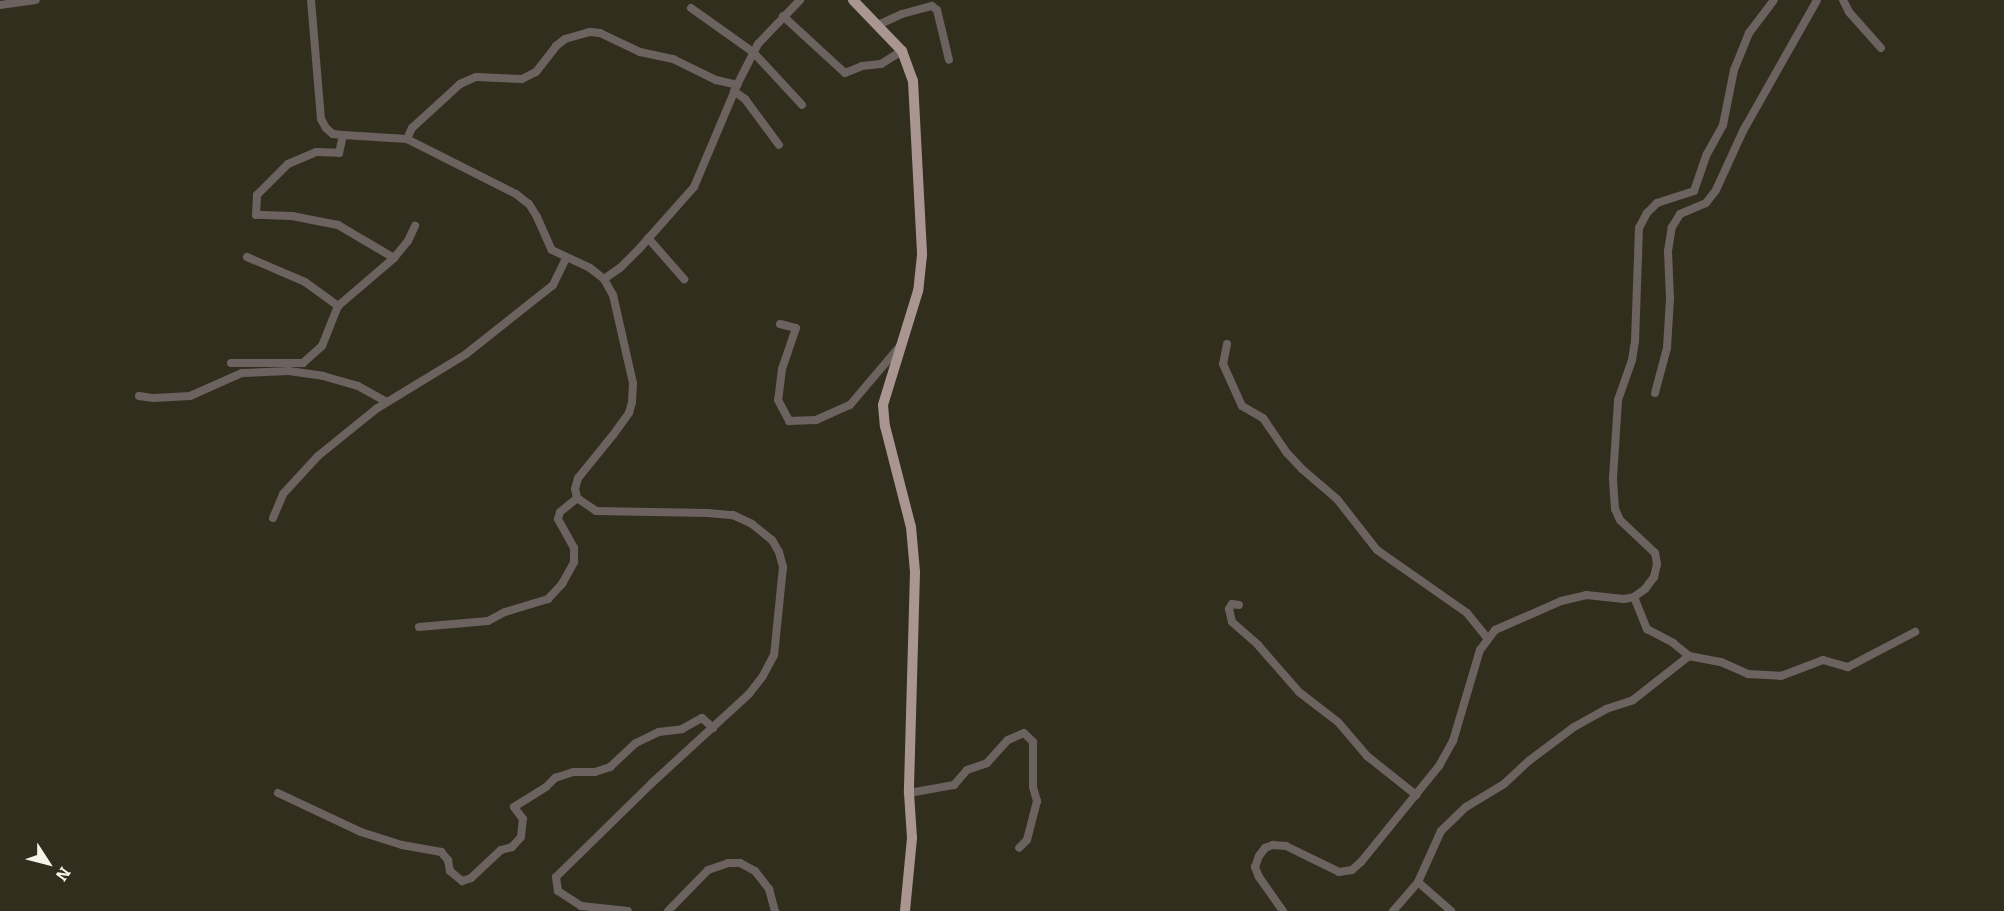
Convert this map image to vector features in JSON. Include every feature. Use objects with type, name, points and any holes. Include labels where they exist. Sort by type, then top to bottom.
[{"type":"main road","points":[[852,0],[902,51],[913,81],[922,255],[918,291],[883,405],[911,527],[915,572],[909,793],[912,838],[905,911]]},
{"type":"street","points":[[0,5],[36,0]]},
{"type":"street","points":[[311,0],[321,119],[333,134],[406,139],[516,194],[529,204],[552,250],[590,268],[604,279],[613,295],[633,383],[632,402],[629,413],[619,428],[578,478],[574,489],[577,498],[596,512],[733,515],[753,524],[772,540],[779,552],[783,567],[774,655],[763,676],[749,694],[635,799],[556,877],[558,891],[581,906],[628,911]]},
{"type":"street","points":[[604,279],[620,268],[694,187],[753,52],[783,16],[800,0]]},
{"type":"street","points":[[1283,911],[1259,878],[1255,867],[1265,848],[1286,846],[1328,869],[1339,872],[1352,870],[1370,852],[1439,766],[1453,741],[1480,650],[1488,638],[1510,622],[1570,599],[1586,595],[1624,599],[1634,597],[1645,589],[1654,577],[1657,564],[1651,547],[1620,520],[1615,509],[1613,478],[1618,400],[1632,360],[1635,342],[1639,228],[1647,213],[1657,203],[1694,191],[1707,154],[1723,125],[1734,70],[1749,33],[1774,0]]},
{"type":"street","points":[[1655,393],[1667,348],[1670,299],[1668,251],[1672,227],[1680,214],[1706,203],[1716,190],[1743,131],[1817,0]]},
{"type":"street","points":[[1843,0],[1849,12],[1881,48]]},
{"type":"street","points":[[878,25],[902,14],[932,6],[938,10],[949,60]]},
{"type":"street","points":[[691,8],[753,52],[802,105]]},
{"type":"street","points":[[783,16],[845,73],[862,66],[881,64],[902,51]]},
{"type":"street","points":[[406,139],[412,128],[445,101],[460,84],[476,77],[522,80],[536,72],[556,46],[565,39],[590,32],[600,33],[640,52],[673,59],[736,88],[779,145]]},
{"type":"street","points":[[343,135],[339,153],[316,152],[288,164],[257,195],[256,215],[292,216],[338,225],[394,258]]},
{"type":"street","points":[[231,363],[303,363],[322,346],[338,306],[394,258],[408,242],[415,226]]},
{"type":"street","points":[[648,238],[684,279]]},
{"type":"street","points":[[247,257],[305,282],[338,306]]},
{"type":"street","points":[[273,518],[283,494],[318,456],[387,402],[466,354],[546,291],[553,285],[566,258]]},
{"type":"street","points":[[780,324],[796,328],[782,369],[778,400],[789,421],[816,420],[850,405],[904,341]]},
{"type":"street","points":[[1227,344],[1223,364],[1242,406],[1263,418],[1287,453],[1337,500],[1377,550],[1467,613],[1488,638]]},
{"type":"street","points":[[140,396],[154,398],[190,396],[242,373],[289,371],[324,376],[358,386],[387,402]]},
{"type":"street","points":[[419,627],[489,621],[505,612],[548,599],[562,584],[574,562],[574,548],[558,519],[560,512],[577,498]]},
{"type":"street","points":[[1634,597],[1647,629],[1673,643],[1689,656],[1721,662],[1748,674],[1781,676],[1823,660],[1848,667],[1915,632]]},
{"type":"street","points":[[1239,604],[1232,604],[1229,609],[1232,622],[1258,645],[1299,692],[1338,722],[1367,756],[1416,795]]},
{"type":"street","points":[[1393,911],[1418,882],[1441,831],[1466,807],[1504,784],[1530,760],[1574,727],[1606,709],[1634,700],[1689,656]]},
{"type":"street","points":[[278,794],[362,832],[402,844],[441,852],[448,860],[450,871],[462,881],[471,878],[501,850],[512,847],[521,837],[522,819],[514,807],[546,787],[555,778],[574,772],[595,772],[610,767],[636,743],[658,732],[682,729],[702,718],[713,728]]},
{"type":"street","points":[[909,793],[954,785],[967,770],[987,763],[1008,740],[1024,733],[1033,742],[1033,787],[1037,801],[1027,840],[1019,848]]},
{"type":"street","points":[[668,911],[708,870],[728,863],[740,863],[755,871],[769,888],[775,911]]},
{"type":"street","points":[[1418,882],[1451,911]]}]
